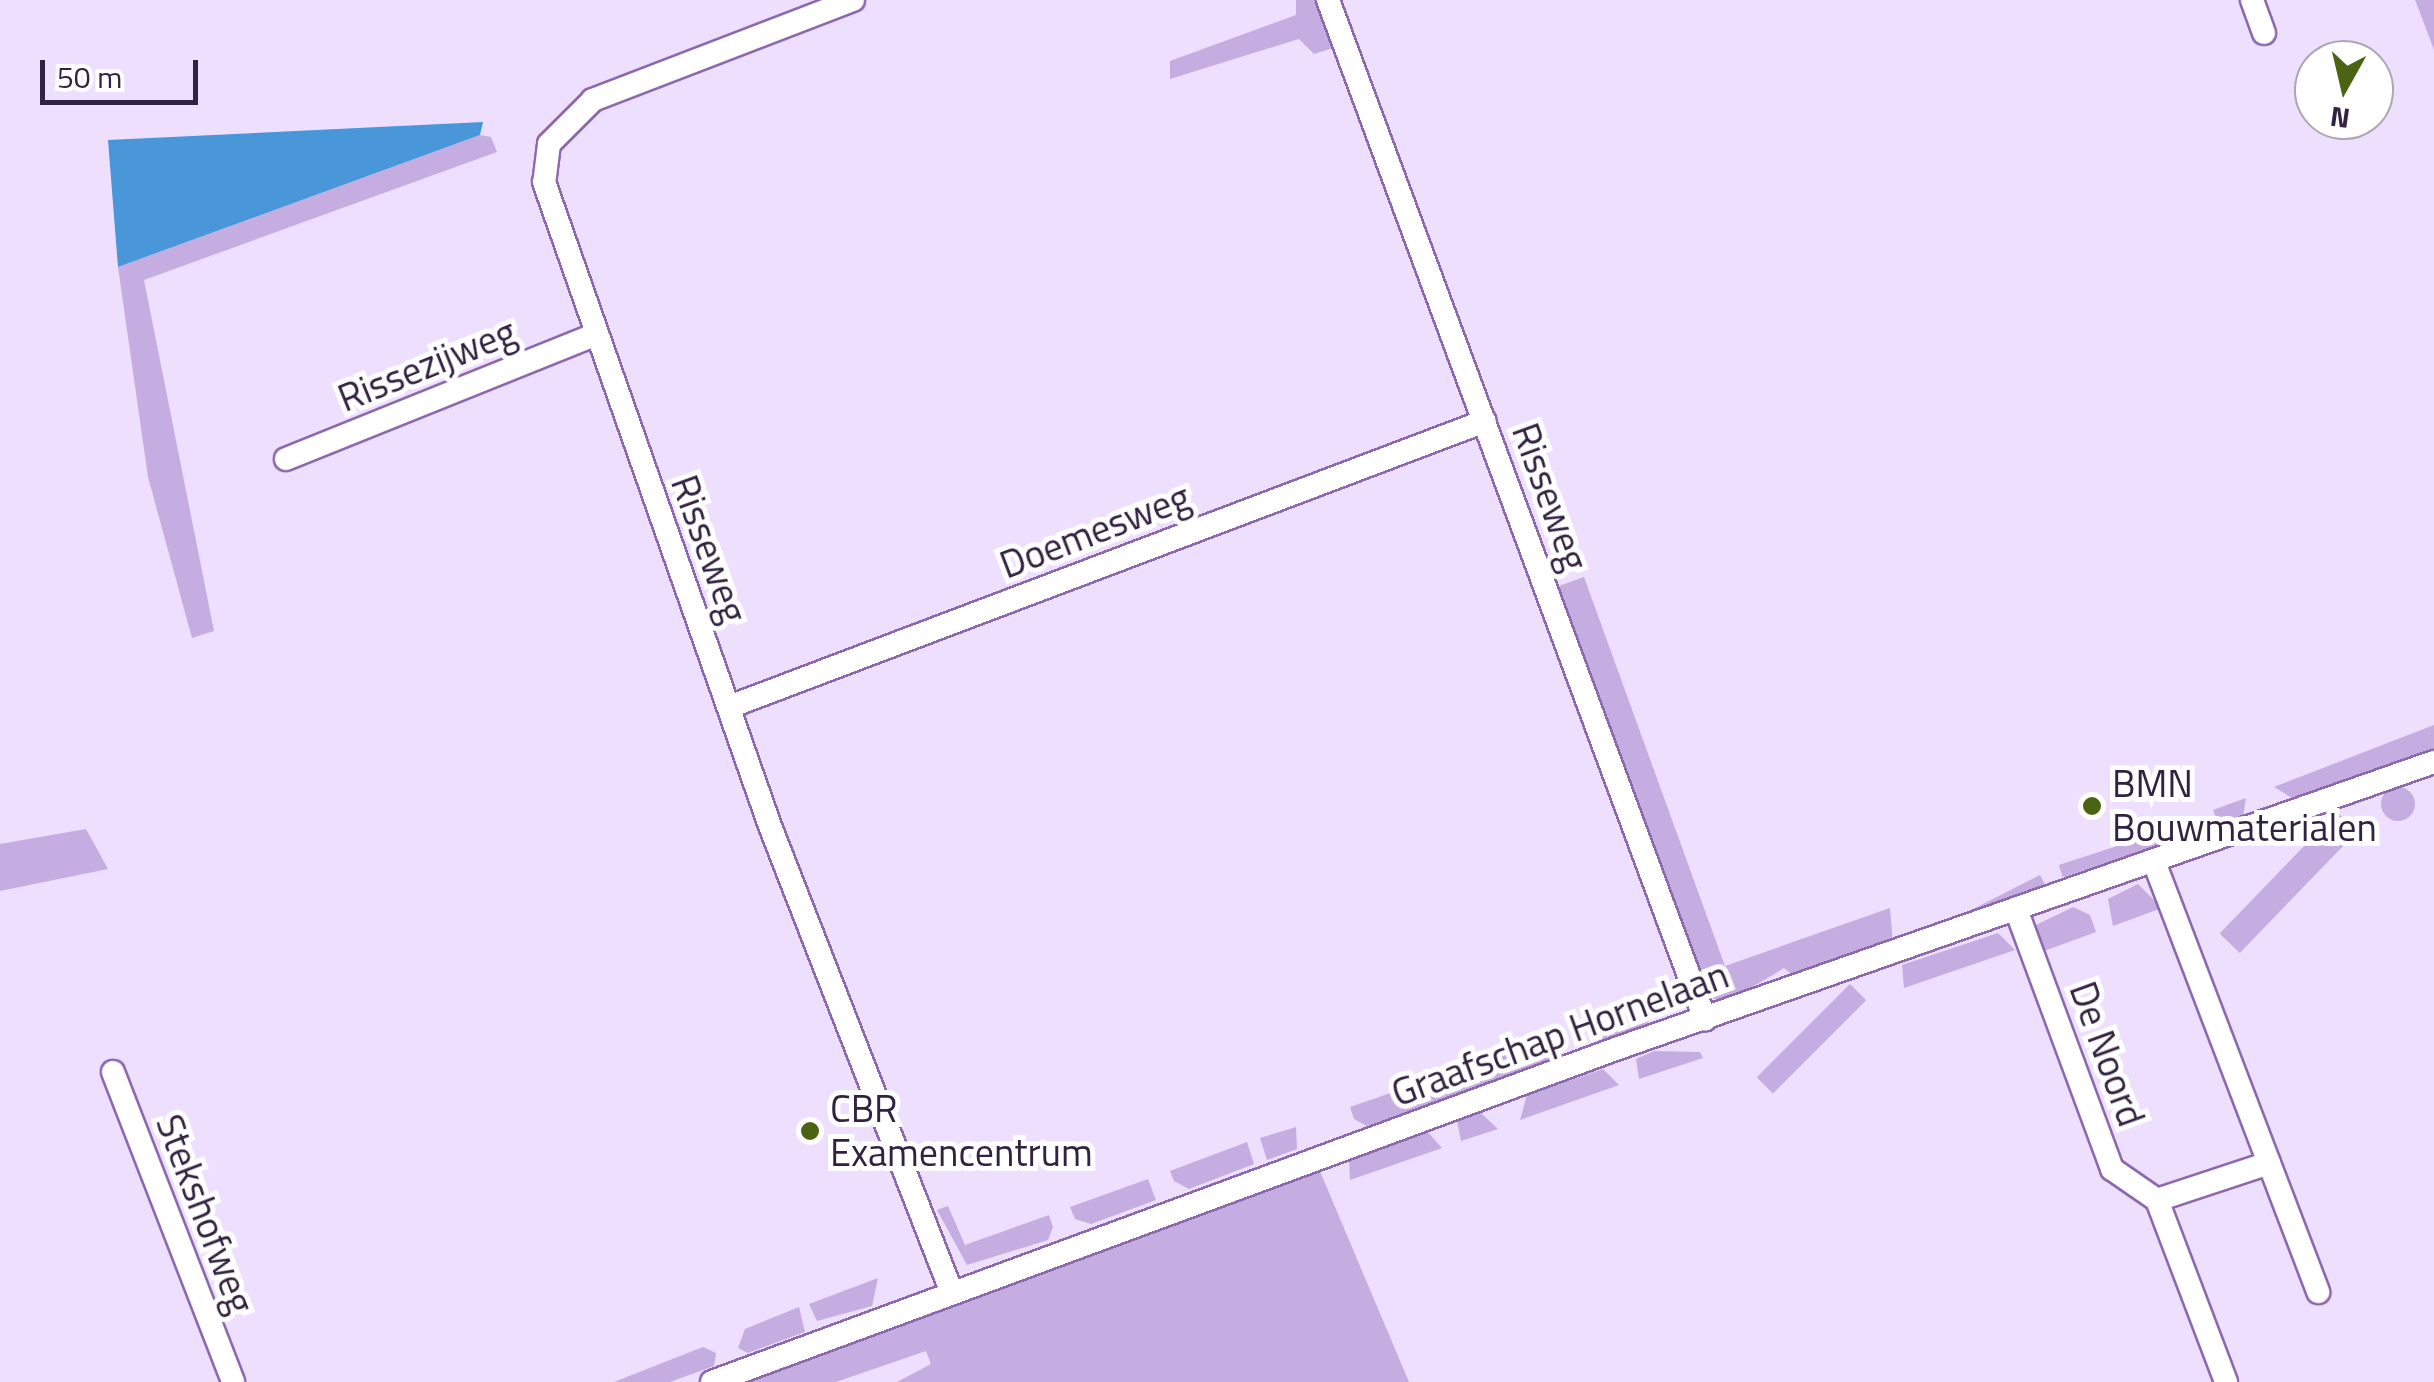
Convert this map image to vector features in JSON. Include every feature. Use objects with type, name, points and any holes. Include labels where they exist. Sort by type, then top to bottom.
[{"type":"street","name":"Risseweg","points":[[853,0],[569,115],[549,144],[544,182],[594,335],[729,707],[952,1293]]},
{"type":"street","name":"Risseweg","points":[[1328,0],[1704,1019]]},
{"type":"street","points":[[2252,0],[2264,33]]},
{"type":"street","name":"Rissezijweg","points":[[286,459],[594,335]]},
{"type":"street","name":"Doemesweg","points":[[729,707],[1485,421]]},
{"type":"street","name":"Graafschap Hornelaan","points":[[712,1382],[1704,1019],[2156,867],[2434,762]]},
{"type":"street","points":[[2156,867],[2318,1292]]},
{"type":"street","name":"De Noord","points":[[2017,912],[2112,1169],[2156,1200]]},
{"type":"street","name":"Stekshofweg","points":[[113,1072],[233,1382]]},
{"type":"street","points":[[2226,1382],[2156,1200],[2269,1162]]},
{"type":"shaded area","points":[[1296,0],[1316,0],[1333,48],[1314,54],[1299,39],[1170,79],[1170,61],[1296,15]]},
{"type":"shaded area","points":[[2415,0],[2434,0],[2434,50],[2419,10]]},
{"type":"shaded area","points":[[480,135],[491,137],[497,152],[144,280],[214,631],[192,638],[148,477],[118,267]]},
{"type":"shaded area","points":[[1584,577],[1725,966],[1890,908],[1893,944],[1796,978],[1784,968],[1727,1002],[1708,997],[1559,586]]},
{"type":"shaded area","points":[[2434,725],[2434,749],[2300,803],[2274,787]]},
{"type":"shaded area","points":[[2398,787],[2410,792],[2415,804],[2410,816],[2398,821],[2386,816],[2381,804],[2386,792]]},
{"type":"shaded area","points":[[2246,798],[2242,823],[2218,822],[2213,810]]},
{"type":"shaded area","points":[[2337,812],[2357,831],[2240,953],[2220,934]]},
{"type":"shaded area","points":[[2191,822],[2195,834],[2063,877],[2059,865]]},
{"type":"shaded area","points":[[86,829],[108,869],[0,891],[0,844]]},
{"type":"shaded area","points":[[2040,875],[2046,887],[1935,943],[1929,932]]},
{"type":"shaded area","points":[[2138,884],[2162,908],[2113,926],[2108,899]]},
{"type":"shaded area","points":[[2073,907],[2090,915],[2096,932],[2044,951],[2036,925]]},
{"type":"shaded area","points":[[1998,933],[2015,950],[1904,988],[1902,965]]},
{"type":"shaded area","points":[[1850,984],[1866,1000],[1773,1094],[1757,1077]]},
{"type":"shaded area","points":[[1677,997],[1640,1029],[1604,1042],[1596,1025]]},
{"type":"shaded area","points":[[1549,1038],[1557,1059],[1367,1126],[1354,1119],[1350,1107]]},
{"type":"shaded area","points":[[1654,1051],[1700,1052],[1703,1058],[1639,1079],[1636,1059]]},
{"type":"shaded area","points":[[1603,1069],[1619,1085],[1520,1120],[1527,1095]]},
{"type":"shaded area","points":[[1481,1113],[1498,1129],[1461,1141],[1457,1121]]},
{"type":"shaded area","points":[[1296,1127],[1297,1149],[1267,1160],[1260,1138]]},
{"type":"shaded area","points":[[1425,1129],[1442,1148],[1350,1180],[1349,1156]]},
{"type":"shaded area","points":[[1247,1142],[1254,1164],[1189,1189],[1174,1181],[1170,1171]]},
{"type":"shaded area","points":[[1319,1169],[1409,1382],[897,1382],[931,1364],[926,1351],[836,1382],[743,1382]]},
{"type":"shaded area","points":[[1148,1179],[1156,1200],[1091,1224],[1075,1219],[1070,1207]]},
{"type":"shaded area","points":[[948,1206],[965,1245],[1049,1215],[1053,1227],[1048,1240],[967,1265],[937,1210]]},
{"type":"shaded area","points":[[878,1278],[872,1306],[817,1321],[809,1304]]},
{"type":"shaded area","points":[[799,1307],[805,1332],[748,1353],[738,1348],[745,1329]]},
{"type":"shaded area","points":[[703,1347],[716,1353],[714,1366],[670,1382],[614,1382]]},
{"type":"water","points":[[483,122],[480,135],[118,267],[108,140]]},
{"type":"place","name":"BMN Bouwmaterialen","points":[[2092,806]]},
{"type":"place","name":"CBR Examencentrum","points":[[810,1131]]}]
